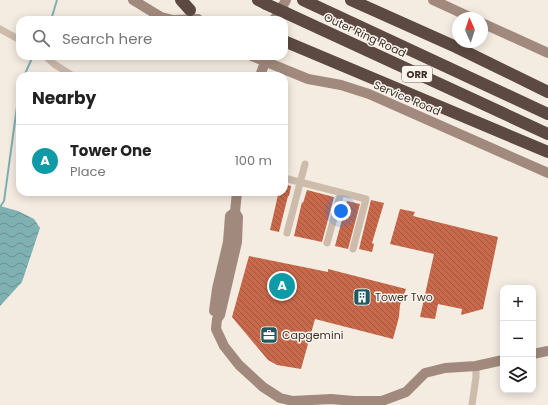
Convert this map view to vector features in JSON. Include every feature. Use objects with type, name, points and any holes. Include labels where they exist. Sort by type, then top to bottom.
[{"type":"highway","points":[[181,0],[188,5]]},
{"type":"highway","name":"Outer Ring Road","points":[[303,0],[548,114]]},
{"type":"highway","points":[[352,0],[456,47],[548,92]]},
{"type":"highway","name":"Outer Ring Road","points":[[262,2],[548,134]]},
{"type":"highway","name":"ORR","points":[[288,43],[548,152]]},
{"type":"main road","points":[[133,0],[159,16]]},
{"type":"main road","points":[[277,16],[286,0]]},
{"type":"main road","points":[[433,0],[459,12]]},
{"type":"main road","points":[[188,5],[196,16]]},
{"type":"main road","points":[[488,26],[548,54]]},
{"type":"main road","name":"Service Road","points":[[261,60],[308,79],[341,85],[369,94],[548,173]]},
{"type":"main road","points":[[261,72],[265,62]]},
{"type":"main road","points":[[237,196],[235,212],[238,217],[237,242],[220,314],[217,319],[216,329],[224,346],[238,364],[263,387],[280,398],[292,401],[325,402],[382,401],[406,392],[425,373],[445,368],[476,366],[500,361]]},
{"type":"main road","points":[[536,353],[548,351]]},
{"type":"street","points":[[0,29],[16,38]]},
{"type":"street","points":[[50,60],[67,72]]},
{"type":"street","points":[[287,233],[305,164]]},
{"type":"street","points":[[288,179],[366,199],[353,249]]},
{"type":"street","points":[[328,243],[341,193]]},
{"type":"street","points":[[472,405],[476,366]]},
{"type":"water","points":[[0,206],[18,211],[34,219],[40,228],[22,282],[0,306]]},
{"type":"building","points":[[288,185],[291,186],[288,196]]},
{"type":"building","points":[[307,190],[334,197],[322,242],[294,236],[302,202],[303,203]]},
{"type":"building","points":[[278,196],[288,196],[279,232],[270,230]]},
{"type":"building","points":[[371,200],[384,203],[372,243],[374,244],[372,252],[359,249]]},
{"type":"building","points":[[347,201],[360,204],[348,249],[335,246]]},
{"type":"building","points":[[400,209],[415,212],[413,216],[498,237],[483,309],[461,315],[462,309],[438,304],[435,319],[420,317],[434,254],[390,244]]},
{"type":"building","points":[[249,256],[328,272],[328,269],[406,289],[400,305],[399,317],[393,339],[315,319],[301,369],[277,365],[268,360],[232,317]]},
{"type":"waterway","points":[[52,16],[57,0]]},
{"type":"waterway","points":[[26,72],[31,60]]},
{"type":"waterway","points":[[0,207],[4,201],[16,114]]},
{"type":"place","name":"Tower One","points":[[282,286]]},
{"type":"place","name":"Tower Two","points":[[362,297]]},
{"type":"place","name":"Capgemini","points":[[269,335]]}]
